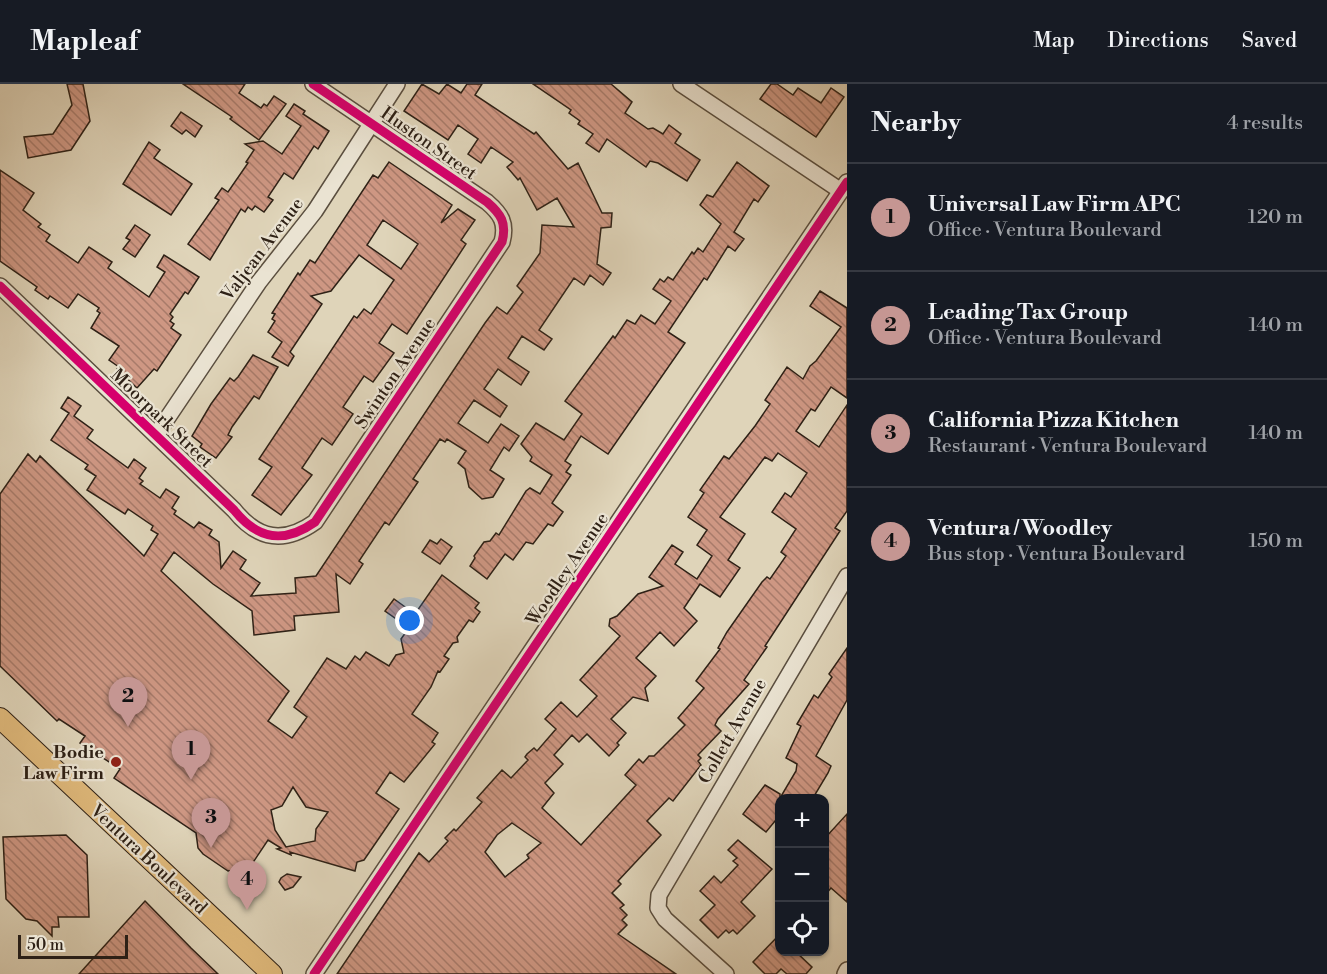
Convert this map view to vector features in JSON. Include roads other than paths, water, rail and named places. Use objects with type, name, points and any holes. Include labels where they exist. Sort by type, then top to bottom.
[{"type":"main road","name":"Ventura Boulevard","points":[[0,718],[272,974]]},
{"type":"street","name":"Huston Street","points":[[313,84],[498,211],[504,219],[505,231],[502,242]]},
{"type":"street","name":"Valjean Avenue","points":[[156,435],[259,282],[315,211],[397,84]]},
{"type":"street","points":[[681,84],[844,186]]},
{"type":"street","name":"Woodley Avenue","points":[[314,974],[844,186]]},
{"type":"street","name":"Swinton Avenue","points":[[315,522],[502,242]]},
{"type":"street","name":"Moorpark Street","points":[[0,286],[244,522],[260,533],[282,536],[315,522]]},
{"type":"street","name":"Collett Avenue","points":[[726,974],[665,920],[658,908],[659,895],[847,576]]},
{"type":"place","name":"Leading Tax Group","points":[[128,727]]},
{"type":"place","name":"Bodie Law Firm","points":[[116,762]]},
{"type":"place","name":"Universal Law Firm APC","points":[[191,780]]},
{"type":"place","name":"California Pizza Kitchen","points":[[211,848]]},
{"type":"place","name":"Ventura / Woodley","points":[[247,910]]}]
